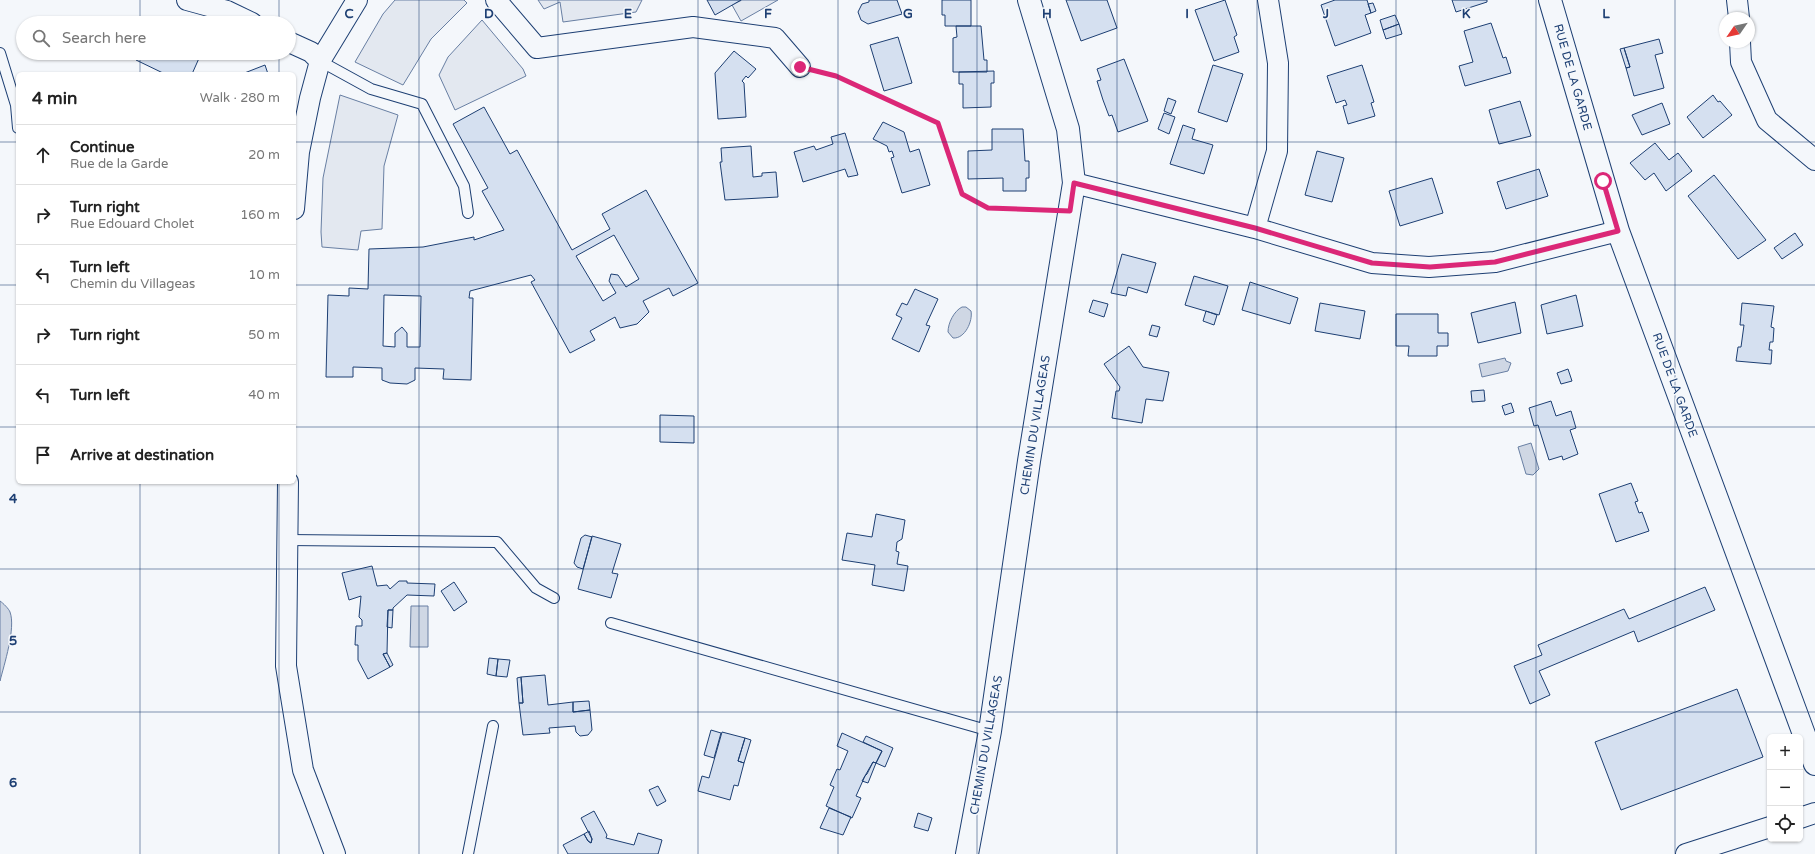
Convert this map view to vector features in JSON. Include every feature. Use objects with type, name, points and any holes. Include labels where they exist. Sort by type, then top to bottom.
[{"type":"street","points":[[187,0],[227,11],[237,16]]},
{"type":"street","points":[[296,186],[299,152],[310,98],[320,61],[357,0]]},
{"type":"street","points":[[496,0],[537,48],[693,27],[775,38],[800,67]]},
{"type":"street","name":"CHEMIN DU VILLAGEAS","points":[[967,854],[990,731],[1029,461],[1074,183],[1068,129],[1029,0]]},
{"type":"street","points":[[1255,228],[1277,151],[1278,63],[1268,0]]},
{"type":"street","name":"RUE DE LA GARDE","points":[[1550,0],[1618,231],[1815,764]]},
{"type":"street","points":[[1737,0],[1738,12]]},
{"type":"street","points":[[296,45],[311,52],[320,61]]},
{"type":"street","points":[[1741,48],[1742,62],[1767,120],[1815,160]]},
{"type":"street","points":[[1074,183],[1255,228],[1372,263],[1430,267],[1495,262],[1618,231]]},
{"type":"street","points":[[288,484],[286,666],[303,770],[335,854]]},
{"type":"street","points":[[1803,817],[1815,813]]},
{"type":"street","points":[[1686,854],[1767,828]]},
{"type":"lane","points":[[0,53],[16,105]]},
{"type":"lane","points":[[320,61],[371,89],[422,104],[464,186],[468,212]]},
{"type":"lane","points":[[287,540],[497,542],[536,588],[554,598]]},
{"type":"lane","points":[[612,623],[990,731]]},
{"type":"lane","points":[[468,854],[493,726]]},
{"type":"path","points":[[800,67],[836,76],[938,123],[962,194],[988,208],[1070,211]]},
{"type":"shaded area","points":[[395,0],[464,0],[467,3],[431,39],[403,85],[355,62],[383,14]]},
{"type":"shaded area","points":[[538,0],[642,0],[636,12],[563,22],[560,2],[544,9]]},
{"type":"shaded area","points":[[742,0],[778,0],[741,21],[732,5]]},
{"type":"shaded area","points":[[482,20],[523,69],[526,76],[455,110],[439,75],[448,57]]},
{"type":"shaded area","points":[[340,95],[398,115],[384,166],[382,229],[361,231],[358,250],[322,247],[321,232],[323,178]]},
{"type":"shaded area","points":[[962,307],[966,307],[971,311],[971,320],[967,329],[961,336],[953,338],[948,332],[949,325],[954,314]]},
{"type":"shaded area","points":[[1505,358],[1506,361],[1511,363],[1508,371],[1482,377],[1479,364]]},
{"type":"shaded area","points":[[1531,443],[1539,469],[1533,475],[1526,474],[1518,447]]},
{"type":"shaded area","points":[[0,601],[10,612],[12,627],[0,681]]},
{"type":"shaded area","points":[[411,606],[428,606],[428,647],[410,647]]},
{"type":"building","points":[[707,0],[741,0],[715,15]]},
{"type":"building","points":[[869,0],[897,0],[902,14],[868,24],[861,20],[858,12],[862,4],[869,2]]},
{"type":"building","points":[[942,0],[971,0],[971,26],[945,26],[945,15],[942,15]]},
{"type":"building","points":[[1066,0],[1107,0],[1117,28],[1081,41]]},
{"type":"building","points":[[1225,0],[1237,35],[1234,37],[1239,52],[1214,61],[1195,10]]},
{"type":"building","points":[[1335,0],[1367,0],[1371,13],[1365,15],[1371,33],[1335,46],[1321,5]]},
{"type":"building","points":[[1452,0],[1487,0],[1487,2],[1456,12]]},
{"type":"building","points":[[1373,3],[1376,11],[1371,13],[1368,4]]},
{"type":"building","points":[[1395,15],[1399,24],[1383,30],[1380,20]]},
{"type":"building","points":[[1491,23],[1503,58],[1506,57],[1511,73],[1465,86],[1459,66],[1473,62],[1464,31]]},
{"type":"building","points":[[1399,24],[1402,34],[1386,39],[1383,30]]},
{"type":"building","points":[[956,26],[981,26],[984,60],[987,60],[987,72],[953,72],[953,38],[957,37]]},
{"type":"building","points":[[898,37],[912,83],[884,91],[870,45]]},
{"type":"building","points":[[1659,39],[1663,53],[1655,55],[1664,88],[1634,96],[1626,68],[1630,67],[1624,48]]},
{"type":"building","points":[[1624,48],[1630,67],[1626,68],[1620,49]]},
{"type":"building","points":[[734,51],[756,69],[748,78],[746,76],[742,81],[744,83],[746,117],[718,119],[715,73]]},
{"type":"building","points":[[1124,59],[1148,121],[1118,132],[1112,115],[1109,116],[1103,100],[1097,81],[1101,80],[1097,69]]},
{"type":"building","points":[[136,60],[198,60],[193,72],[161,72]]},
{"type":"building","points":[[265,65],[267,72],[247,72]]},
{"type":"building","points":[[1213,65],[1243,74],[1227,122],[1198,112]]},
{"type":"building","points":[[1362,65],[1374,102],[1371,103],[1375,116],[1348,124],[1343,106],[1347,105],[1345,100],[1336,103],[1327,76]]},
{"type":"building","points":[[994,71],[994,83],[991,83],[991,107],[963,108],[963,84],[959,84],[959,72]]},
{"type":"building","points":[[1713,95],[1732,115],[1703,138],[1687,117]]},
{"type":"building","points":[[1168,98],[1176,101],[1171,114],[1164,111]]},
{"type":"building","points":[[1520,101],[1531,136],[1499,144],[1489,110]]},
{"type":"building","points":[[1662,103],[1670,124],[1642,135],[1632,115]]},
{"type":"building","points":[[484,107],[510,154],[517,150],[572,250],[610,229],[602,214],[646,190],[698,283],[673,296],[669,288],[643,301],[649,312],[637,324],[620,328],[615,317],[590,331],[595,340],[570,353],[531,282],[535,280],[531,275],[470,291],[469,298],[473,298],[471,380],[443,379],[444,369],[415,368],[415,380],[407,384],[390,383],[382,380],[382,368],[353,367],[353,377],[326,377],[328,295],[349,296],[349,288],[368,289],[369,249],[423,247],[474,237],[474,240],[504,230],[482,191],[488,188],[453,124]],"holes":[[[614,235],[639,279],[626,287],[618,275],[611,274],[609,281],[616,293],[603,301],[576,256]],[[384,295],[421,296],[420,347],[407,347],[407,333],[402,327],[395,333],[395,347],[383,346]]]},
{"type":"building","points":[[1164,113],[1175,117],[1169,134],[1158,129]]},
{"type":"building","points":[[883,122],[904,132],[910,152],[919,149],[930,185],[902,193],[891,158],[894,157],[892,151],[889,152],[887,146],[873,139]]},
{"type":"building","points":[[1183,125],[1195,129],[1192,139],[1213,145],[1204,174],[1170,164]]},
{"type":"building","points":[[992,129],[1023,129],[1025,161],[1029,161],[1029,178],[1026,178],[1026,191],[1003,191],[1003,178],[968,179],[968,151],[992,150]]},
{"type":"building","points":[[845,133],[858,175],[848,177],[845,169],[803,182],[794,152],[814,146],[816,150],[833,144],[831,137]]},
{"type":"building","points":[[1655,143],[1669,160],[1678,153],[1692,171],[1666,191],[1654,173],[1645,180],[1630,163]]},
{"type":"building","points":[[751,146],[753,177],[762,176],[762,173],[776,172],[778,197],[725,200],[720,162],[722,162],[721,148]]},
{"type":"building","points":[[1317,151],[1344,158],[1332,202],[1305,195]]},
{"type":"building","points":[[1539,169],[1548,196],[1506,209],[1497,182]]},
{"type":"building","points":[[1714,175],[1766,240],[1738,259],[1688,196]]},
{"type":"building","points":[[1432,178],[1443,213],[1400,226],[1389,191]]},
{"type":"building","points":[[1795,233],[1803,245],[1782,259],[1774,248]]},
{"type":"building","points":[[1122,254],[1156,263],[1147,293],[1128,287],[1126,296],[1111,293]]},
{"type":"building","points":[[1194,276],[1228,286],[1219,315],[1185,305]]},
{"type":"building","points":[[1250,282],[1298,298],[1290,324],[1242,310]]},
{"type":"building","points":[[915,289],[938,299],[926,325],[930,326],[919,352],[892,339],[902,318],[896,315],[902,303],[907,305]]},
{"type":"building","points":[[1576,295],[1583,326],[1547,334],[1541,305]]},
{"type":"building","points":[[1093,300],[1108,304],[1104,317],[1089,312]]},
{"type":"building","points":[[1515,302],[1521,333],[1478,343],[1471,313]]},
{"type":"building","points":[[1320,303],[1365,311],[1360,339],[1315,331]]},
{"type":"building","points":[[1742,303],[1774,306],[1771,327],[1774,328],[1773,342],[1770,342],[1769,350],[1772,350],[1771,364],[1736,361],[1738,347],[1741,347],[1744,325],[1740,325]]},
{"type":"building","points":[[1206,311],[1217,315],[1214,325],[1203,321]]},
{"type":"building","points":[[1396,314],[1438,314],[1438,333],[1448,333],[1448,346],[1437,346],[1437,356],[1408,356],[1409,346],[1396,346]]},
{"type":"building","points":[[1152,325],[1160,327],[1157,337],[1149,335]]},
{"type":"building","points":[[1129,346],[1143,367],[1169,372],[1163,401],[1146,399],[1142,423],[1112,418],[1116,391],[1119,391],[1120,387],[1104,364]]},
{"type":"building","points":[[1568,369],[1572,381],[1561,384],[1557,373]]},
{"type":"building","points":[[1484,390],[1485,401],[1472,402],[1471,391]]},
{"type":"building","points":[[1551,401],[1556,416],[1571,411],[1576,428],[1570,430],[1578,454],[1563,460],[1562,456],[1549,460],[1538,425],[1534,426],[1529,408]]},
{"type":"building","points":[[1511,403],[1514,412],[1505,415],[1502,406]]},
{"type":"building","points":[[660,415],[694,416],[694,443],[660,442]]},
{"type":"building","points":[[1631,483],[1638,501],[1635,502],[1639,513],[1642,512],[1649,531],[1616,542],[1599,494]]},
{"type":"building","points":[[876,514],[905,520],[902,539],[897,542],[896,551],[899,552],[897,564],[908,566],[904,591],[872,585],[875,565],[842,560],[847,533],[872,537]]},
{"type":"building","points":[[585,535],[592,537],[583,569],[577,567],[574,563],[581,538]]},
{"type":"building","points":[[592,536],[621,544],[612,573],[618,574],[611,598],[578,589]]},
{"type":"building","points":[[372,566],[377,586],[387,585],[390,589],[399,581],[407,581],[407,583],[435,584],[434,596],[407,595],[393,608],[393,610],[388,610],[387,653],[383,654],[390,667],[368,679],[358,660],[358,645],[355,645],[356,626],[362,626],[362,620],[359,617],[361,596],[349,600],[342,573]]},
{"type":"building","points":[[454,582],[467,602],[454,611],[441,591]]},
{"type":"building","points":[[1705,587],[1715,610],[1638,642],[1634,631],[1539,671],[1550,695],[1530,704],[1514,666],[1542,655],[1538,645],[1624,609],[1629,619]]},
{"type":"building","points":[[388,610],[393,610],[392,628],[387,627]]},
{"type":"building","points":[[387,653],[393,665],[390,667],[383,654]]},
{"type":"building","points":[[489,658],[498,659],[496,676],[487,674]]},
{"type":"building","points":[[498,659],[510,660],[507,677],[496,676]]},
{"type":"building","points":[[545,675],[548,705],[573,702],[573,712],[590,710],[592,730],[588,735],[580,736],[576,732],[575,726],[549,728],[550,733],[523,735],[519,703],[523,703],[521,677]]},
{"type":"building","points":[[521,677],[523,703],[519,703],[517,678]]},
{"type":"building","points":[[1737,689],[1763,757],[1621,810],[1595,742]]},
{"type":"building","points":[[589,701],[590,710],[573,712],[573,702]]},
{"type":"building","points":[[711,730],[721,733],[714,758],[704,755]]},
{"type":"building","points":[[722,732],[745,738],[738,761],[744,763],[738,786],[734,785],[730,800],[698,791],[702,776],[709,778]]},
{"type":"building","points":[[842,733],[882,751],[876,763],[873,762],[856,796],[861,798],[852,818],[826,806],[834,787],[830,785],[837,769],[840,770],[848,751],[837,746]]},
{"type":"building","points":[[866,736],[893,748],[885,767],[876,763],[882,751],[863,742]]},
{"type":"building","points":[[745,738],[751,740],[744,763],[738,761]]},
{"type":"building","points":[[873,762],[876,763],[868,783],[862,781]]},
{"type":"building","points":[[658,786],[666,801],[657,806],[649,790]]},
{"type":"building","points":[[829,808],[851,817],[843,835],[820,828]]},
{"type":"building","points":[[594,811],[607,835],[606,838],[634,845],[638,833],[662,840],[658,854],[568,854],[563,845],[584,834],[591,843],[592,839],[581,818]]},
{"type":"building","points":[[918,813],[932,818],[928,831],[914,827]]},
{"type":"building","points":[[589,831],[592,839],[591,843],[584,834]]},
{"type":"route","points":[[800,67],[836,76],[938,123],[962,194],[988,208],[1070,211],[1074,183],[1255,228],[1372,263],[1430,267],[1495,262],[1618,231],[1603,181]]}]
